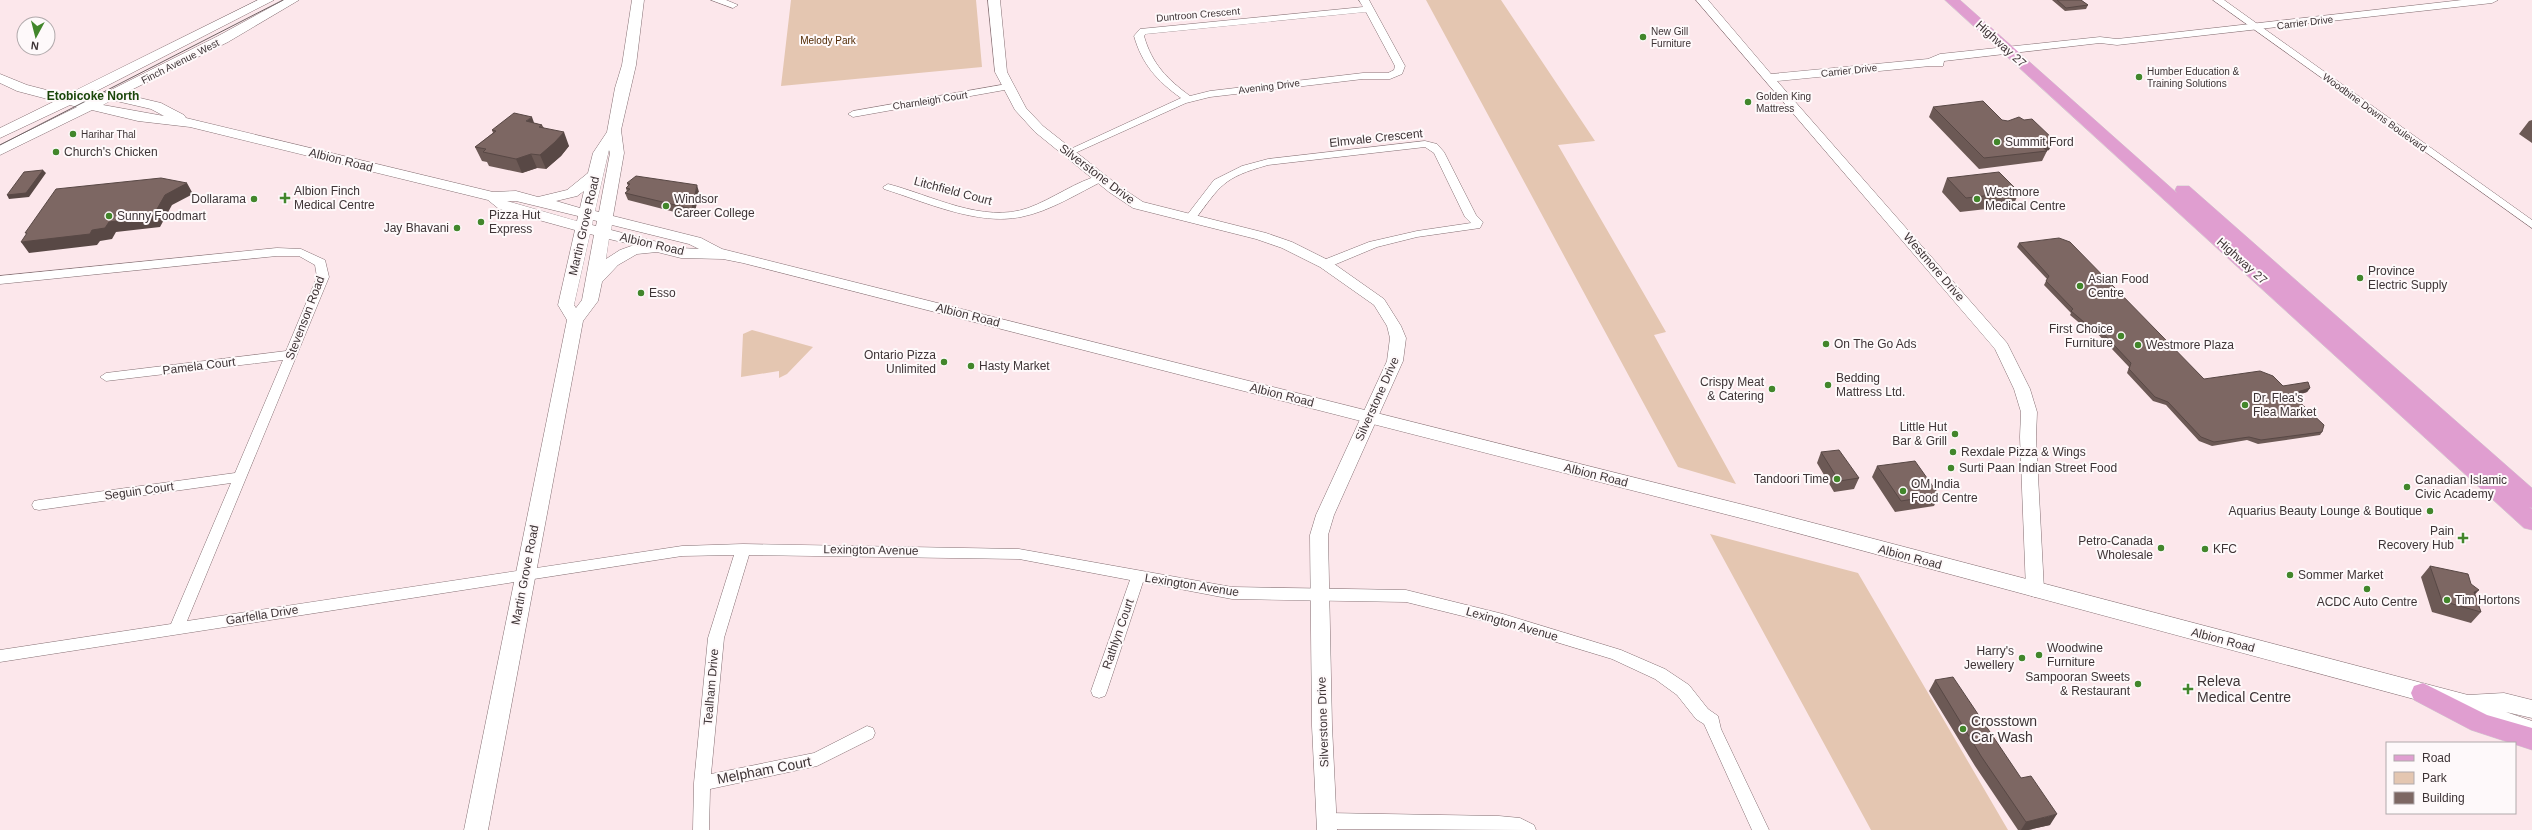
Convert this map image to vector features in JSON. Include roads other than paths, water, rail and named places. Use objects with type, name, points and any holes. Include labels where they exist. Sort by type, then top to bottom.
[{"type":"main road","name":"Finch Avenue West","points":[[0,134],[268,0]]},
{"type":"main road","name":"Finch Avenue West","points":[[0,151],[223,39],[293,0]]},
{"type":"main road","name":"Martin Grove Road","points":[[575,320],[566,305],[600,153],[613,134],[622,88],[629,65],[638,0]]},
{"type":"main road","name":"Highway 27","points":[[1952,0],[2020,53],[2532,500]]},
{"type":"main road","name":"Highway 27","points":[[1969,0],[2020,53],[2532,522]]},
{"type":"main road","name":"Albion Road","points":[[0,77],[88,91],[156,106],[190,123]]},
{"type":"main road","name":"Albion Road","points":[[0,77],[22,88],[138,117],[190,123],[493,197],[516,196],[530,199],[585,220]]},
{"type":"main road","name":"Martin Grove Road","points":[[476,830],[575,320],[590,301],[617,152],[613,134]]},
{"type":"main road","points":[[530,199],[564,196],[579,189],[595,175]]},
{"type":"main road","name":"Albion Road","points":[[493,197],[504,206],[695,241],[723,254],[1753,515],[2467,704],[2513,725],[2532,730]]},
{"type":"main road","name":"Albion Road","points":[[604,225],[662,248],[681,253],[723,254]]},
{"type":"main road","points":[[593,282],[611,261],[624,253],[640,248],[662,248]]},
{"type":"main road","points":[[2423,693],[2480,723],[2532,739]]},
{"type":"main road","name":"Albion Road","points":[[2467,704],[2504,702],[2532,709]]},
{"type":"street","points":[[716,0],[733,5]]},
{"type":"street","name":"Silverstone Drive","points":[[994,0],[1001,72],[1007,87],[1020,110],[1069,152],[1138,205],[1287,245],[1325,264],[1379,302],[1396,332],[1398,347],[1395,361],[1325,515],[1319,534],[1319,594],[1327,825]]},
{"type":"street","name":"Avening Drive","points":[[1069,152],[1188,99],[1249,88],[1363,76],[1390,76],[1399,72],[1400,66],[1364,0]]},
{"type":"street","name":"Westmore Drive","points":[[1702,0],[1986,328],[2002,348],[2018,376],[2029,412],[2028,437],[2035,590]]},
{"type":"street","name":"Woodbine Downs Boulevard","points":[[2218,0],[2532,224]]},
{"type":"street","name":"Carrier Drive","points":[[1768,78],[1930,62],[1943,64],[2020,53],[2107,47],[2117,42],[2492,0]]},
{"type":"street","name":"Duntroon Crescent","points":[[1188,99],[1159,78],[1149,65],[1141,49],[1139,36],[1143,31],[1369,9]]},
{"type":"street","name":"Charnleigh Court","points":[[854,114],[1007,87]]},
{"type":"street","name":"Elmvale Crescent","points":[[1190,219],[1213,187],[1231,174],[1250,167],[1268,162],[1414,145],[1433,146],[1439,152],[1471,217],[1476,219],[1476,226],[1417,234],[1373,244],[1325,264]]},
{"type":"street","name":"Litchfield Court","points":[[888,187],[987,215],[1010,216],[1029,212],[1101,178]]},
{"type":"street","name":"Stevenson Road","points":[[0,280],[277,252],[301,253],[321,263],[323,277],[177,628]]},
{"type":"street","name":"Pamela Court","points":[[106,377],[291,355]]},
{"type":"street","name":"Seguin Court","points":[[39,505],[240,477]]},
{"type":"street","name":"Lexington Avenue","points":[[525,574],[682,551],[743,549],[1019,554],[1232,593],[1382,595],[1428,600],[1616,654],[1660,674],[1683,690],[1702,714],[1712,721],[1713,729],[1761,830]]},
{"type":"street","name":"Tealham Drive","points":[[701,830],[702,783],[716,638],[736,578],[743,549]]},
{"type":"street","name":"Garfella Drive","points":[[0,656],[525,574]]},
{"type":"street","name":"Rathlyn Court","points":[[1099,691],[1138,577]]},
{"type":"street","name":"Melpham Court","points":[[702,783],[818,759],[867,733]]},
{"type":"street","points":[[1327,825],[1499,824],[1520,826],[1528,830]]},
{"type":"tram line","points":[[0,145],[283,0]]},
{"type":"place","name":"New Gill Furniture","points":[[1643,37]]},
{"type":"place","name":"Humber Education & Training Solutions","points":[[2139,77]]},
{"type":"place","name":"Golden King Mattress","points":[[1748,102]]},
{"type":"place","name":"Harihar Thal","points":[[73,134]]},
{"type":"place","name":"Summit Ford","points":[[1997,142]]},
{"type":"place","name":"Church's Chicken","points":[[56,152]]},
{"type":"place","name":"Albion Finch Medical Centre","points":[[285,198]]},
{"type":"place","name":"Dollarama","points":[[254,199]]},
{"type":"place","name":"Westmore Medical Centre","points":[[1977,199]]},
{"type":"place","name":"Windsor Career College","points":[[666,206]]},
{"type":"place","name":"Sunny Foodmart","points":[[109,216]]},
{"type":"place","name":"Pizza Hut Express","points":[[481,222]]},
{"type":"place","name":"Jay Bhavani","points":[[457,228]]},
{"type":"place","name":"Province Electric Supply","points":[[2360,278]]},
{"type":"place","name":"Asian Food Centre","points":[[2080,286]]},
{"type":"place","name":"Esso","points":[[641,293]]},
{"type":"place","name":"First Choice Furniture","points":[[2121,336]]},
{"type":"place","name":"On The Go Ads","points":[[1826,344]]},
{"type":"place","name":"Westmore Plaza","points":[[2138,345]]},
{"type":"place","name":"Ontario Pizza Unlimited","points":[[944,362]]},
{"type":"place","name":"Hasty Market","points":[[971,366]]},
{"type":"place","name":"Bedding Mattress Ltd.","points":[[1828,385]]},
{"type":"place","name":"Crispy Meat & Catering","points":[[1772,389]]},
{"type":"place","name":"Dr. Flea's Flea Market","points":[[2245,405]]},
{"type":"place","name":"Little Hut Bar & Grill","points":[[1955,434]]},
{"type":"place","name":"Rexdale Pizza & Wings","points":[[1953,452]]},
{"type":"place","name":"Surti Paan Indian Street Food","points":[[1951,468]]},
{"type":"place","name":"Tandoori Time","points":[[1837,479]]},
{"type":"place","name":"Canadian Islamic Civic Academy","points":[[2407,487]]},
{"type":"place","name":"OM India Food Centre","points":[[1903,491]]},
{"type":"place","name":"Aquarius Beauty Lounge & Boutique","points":[[2430,511]]},
{"type":"place","name":"Pain Recovery Hub","points":[[2463,538]]},
{"type":"place","name":"Petro-Canada Wholesale","points":[[2161,548]]},
{"type":"place","name":"KFC","points":[[2205,549]]},
{"type":"place","name":"Sommer Market","points":[[2290,575]]},
{"type":"place","name":"ACDC Auto Centre","points":[[2367,589]]},
{"type":"place","name":"Tim Hortons","points":[[2447,600]]},
{"type":"place","name":"Woodwine Furniture","points":[[2039,655]]},
{"type":"place","name":"Harry's Jewellery","points":[[2022,658]]},
{"type":"place","name":"Sampooran Sweets & Restaurant","points":[[2138,684]]},
{"type":"place","name":"Releva Medical Centre","points":[[2188,689]]},
{"type":"place","name":"Crosstown Car Wash","points":[[1963,729]]},
{"type":"district","name":"Etobicoke North","points":[[93,96]]},
{"type":"park label","name":"Melody Park","points":[[828,40]]}]
